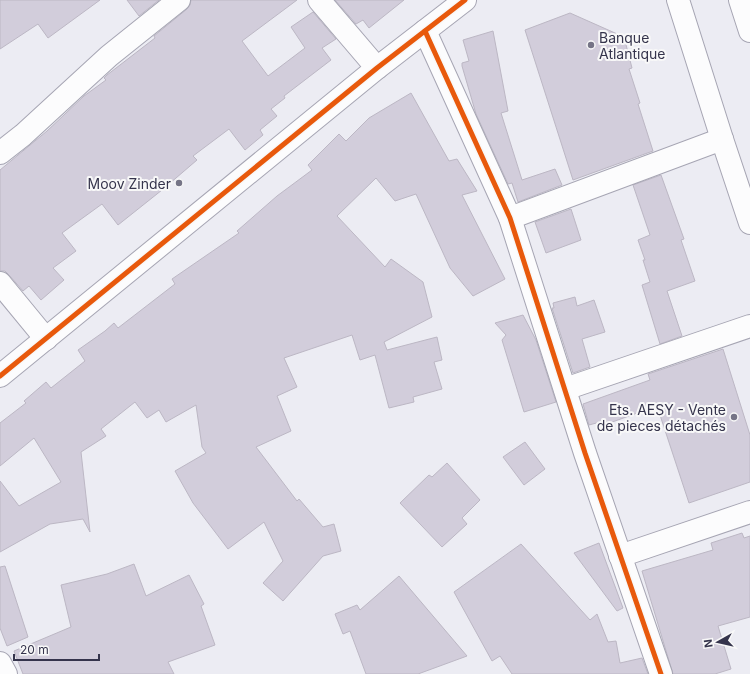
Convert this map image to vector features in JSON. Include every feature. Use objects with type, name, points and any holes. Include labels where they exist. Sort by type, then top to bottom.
[{"type":"street","points":[[0,153],[23,135],[109,56],[179,0]]},
{"type":"street","points":[[319,0],[377,68]]},
{"type":"street","points":[[0,376],[377,68],[464,0]]},
{"type":"street","points":[[678,0],[750,223]]},
{"type":"street","points":[[740,0],[750,31]]},
{"type":"street","points":[[425,31],[510,218],[585,453],[661,674]]},
{"type":"street","points":[[510,218],[722,139]]},
{"type":"street","points":[[0,283],[46,339]]},
{"type":"street","points":[[565,389],[750,326]]},
{"type":"street","points":[[620,556],[750,512]]},
{"type":"street","points":[[0,664],[6,674]]},
{"type":"building","points":[[0,0],[100,0],[48,38],[38,24],[0,49]]},
{"type":"building","points":[[127,0],[159,0],[139,16]]},
{"type":"building","points":[[191,0],[297,0],[242,41],[268,76],[305,48],[291,27],[313,12],[336,39],[322,48],[331,60],[284,96],[285,98],[271,109],[277,116],[260,130],[263,135],[245,150],[229,129],[193,156],[197,160],[118,225],[102,204],[62,233],[76,251],[53,268],[64,280],[41,300],[29,286],[23,291],[5,271],[0,271],[0,170],[47,131],[84,96],[106,80],[104,78],[107,75],[155,38],[154,36],[187,9]]},
{"type":"building","points":[[335,0],[404,0],[369,28],[363,20],[356,24]]},
{"type":"building","points":[[570,13],[624,37],[632,68],[629,69],[653,151],[573,180],[525,30]]},
{"type":"building","points":[[493,31],[508,111],[501,113],[522,180],[555,169],[562,185],[518,202],[512,183],[508,184],[476,114],[462,66],[462,63],[469,61],[463,40]]},
{"type":"building","points":[[411,93],[449,161],[457,159],[477,191],[462,195],[505,279],[473,296],[450,268],[416,194],[395,201],[376,178],[337,216],[385,267],[391,259],[423,282],[432,317],[384,342],[387,350],[437,337],[442,360],[434,362],[442,389],[413,397],[414,402],[389,408],[375,355],[360,360],[352,335],[284,358],[297,387],[277,396],[291,431],[256,447],[297,501],[299,499],[323,527],[334,524],[341,551],[323,556],[283,601],[263,583],[283,561],[264,522],[228,549],[193,503],[175,471],[206,453],[202,447],[196,405],[166,422],[159,410],[147,418],[135,402],[101,429],[106,436],[81,452],[90,532],[83,519],[50,524],[0,552],[0,481],[19,506],[61,482],[34,438],[0,466],[0,423],[26,403],[24,401],[46,382],[51,388],[85,361],[78,350],[114,323],[118,328],[175,284],[172,279],[239,233],[237,231],[277,196],[312,170],[308,165],[339,134],[346,141],[369,118]]},
{"type":"building","points":[[661,175],[684,239],[681,240],[695,281],[667,291],[682,336],[660,344],[642,285],[650,282],[643,260],[645,260],[638,240],[650,235],[633,185]]},
{"type":"building","points":[[571,209],[581,240],[546,253],[535,222]]},
{"type":"building","points":[[575,297],[577,306],[594,300],[605,332],[582,339],[590,367],[573,373],[552,308],[554,308],[553,303]]},
{"type":"building","points":[[523,315],[536,340],[556,402],[524,412],[502,340],[506,335],[495,323]]},
{"type":"building","points":[[723,349],[750,435],[750,482],[689,503],[657,406],[601,426],[600,422],[589,425],[583,404],[650,380],[648,374]]},
{"type":"building","points":[[525,442],[545,469],[524,485],[503,457]]},
{"type":"building","points":[[447,463],[480,500],[462,518],[467,524],[442,547],[400,503],[429,475],[432,477]]},
{"type":"building","points":[[742,533],[744,538],[750,536],[750,617],[718,626],[731,669],[715,674],[673,674],[642,571],[713,550],[711,543]]},
{"type":"building","points":[[599,543],[623,608],[617,611],[574,553]]},
{"type":"building","points":[[521,544],[590,620],[597,614],[608,642],[616,641],[620,663],[642,658],[648,674],[512,674],[500,656],[492,661],[454,592]]},
{"type":"building","points":[[134,564],[146,596],[189,575],[204,604],[201,606],[215,645],[168,662],[174,674],[23,674],[14,651],[71,627],[61,585],[107,574]]},
{"type":"building","points":[[5,566],[28,637],[7,646],[0,628],[0,567]]},
{"type":"building","points":[[399,576],[467,656],[418,674],[366,674],[350,631],[343,634],[335,614],[357,605],[360,610]]},
{"type":"cycle path","points":[[0,376],[377,68],[465,0]]},
{"type":"cycle path","points":[[425,31],[510,218],[585,453],[661,674]]},
{"type":"place","name":"Banque Atlantique","points":[[591,45]]},
{"type":"place","name":"Moov Zinder","points":[[179,183]]},
{"type":"place","name":"Ets. AESY - Vente de pieces détachés","points":[[734,417]]}]
